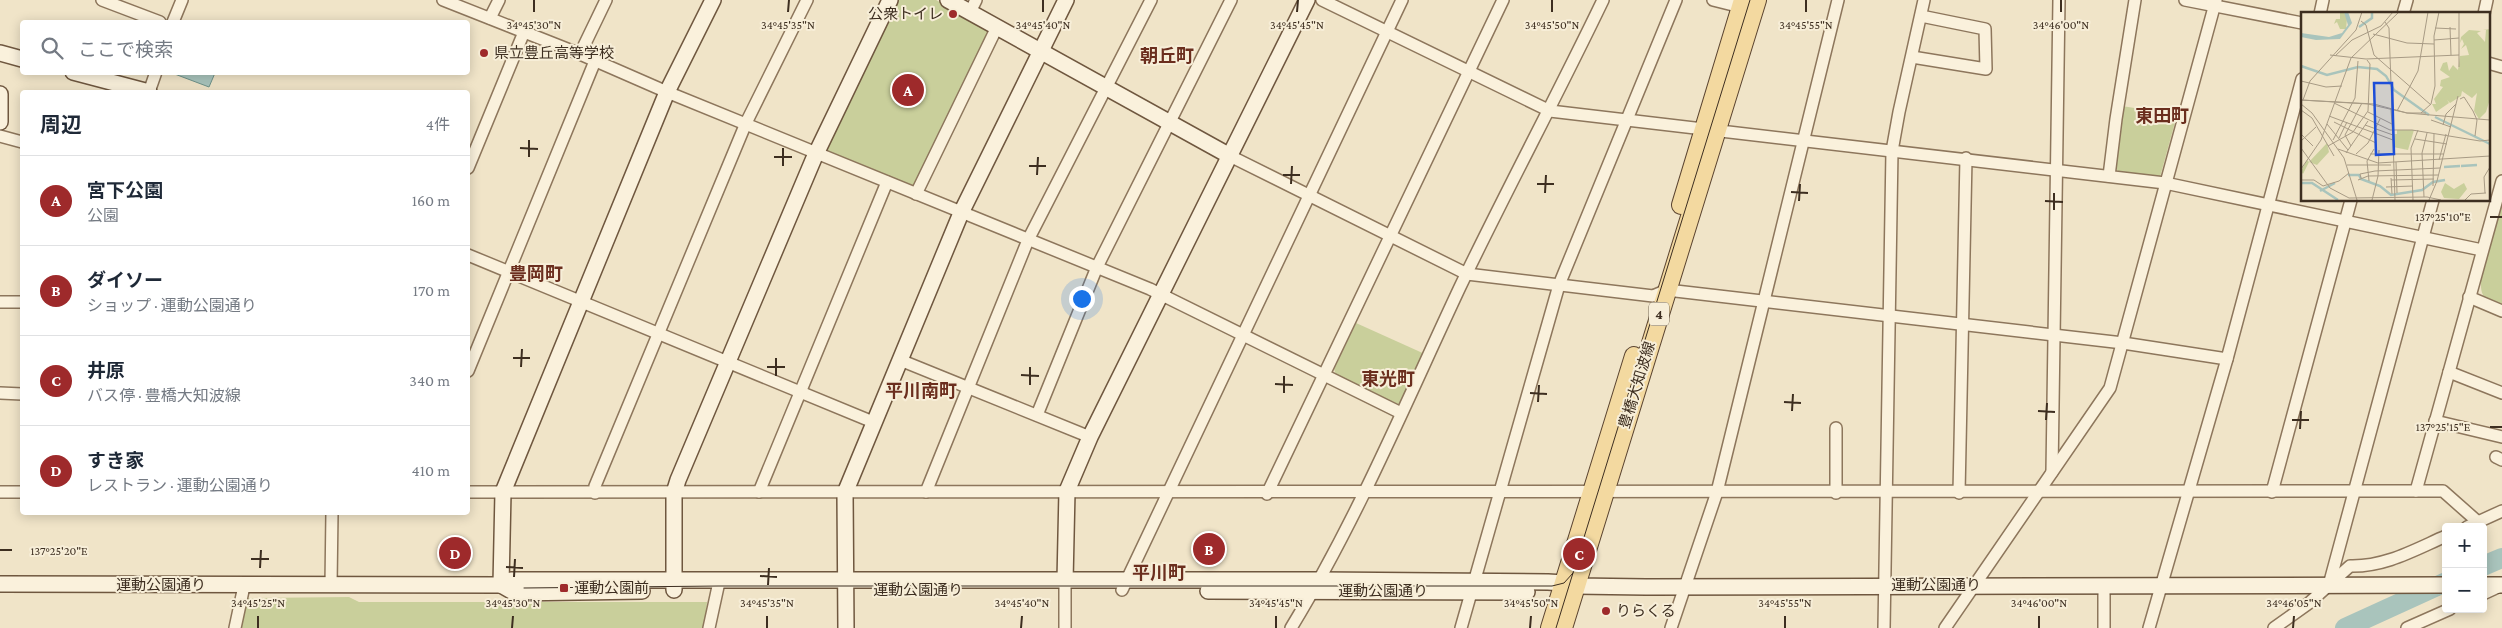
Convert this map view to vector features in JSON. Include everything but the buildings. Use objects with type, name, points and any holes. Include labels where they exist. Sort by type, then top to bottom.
[{"type":"main road","name":"豊橋大知波線","points":[[1550,628],[1567,587],[1598,493],[1749,4]]},
{"type":"main road","name":"豊橋大知波線","points":[[1564,628],[1567,587]]},
{"type":"street","points":[[102,0],[155,20]]},
{"type":"street","points":[[174,20],[182,0]]},
{"type":"street","points":[[443,0],[580,54],[667,92],[1161,294],[1401,413]]},
{"type":"street","points":[[490,18],[499,0]]},
{"type":"street","points":[[580,54],[606,0]]},
{"type":"street","points":[[501,584],[503,492],[667,92],[713,0]]},
{"type":"street","points":[[595,493],[595,486],[746,123],[808,0]]},
{"type":"street","points":[[674,586],[674,493],[678,480],[816,153],[890,0]]},
{"type":"street","points":[[948,0],[973,6],[997,27],[1230,156],[1467,274],[1559,285],[1762,300],[2123,342],[2227,359]]},
{"type":"street","points":[[846,628],[845,493],[961,213],[1066,0]]},
{"type":"street","points":[[926,492],[970,389],[1028,240],[1151,0]]},
{"type":"street","points":[[1037,416],[1097,267],[1232,0]]},
{"type":"street","points":[[1065,628],[1067,492],[1090,437],[1307,0]]},
{"type":"street","points":[[1322,0],[1550,111],[1802,141],[1966,158],[2166,183],[2482,250]]},
{"type":"street","points":[[1125,585],[1170,494],[1402,0]]},
{"type":"street","points":[[1267,494],[1503,0]]},
{"type":"street","points":[[1291,628],[1316,586],[1363,493],[1467,274],[1550,111],[1603,0]]},
{"type":"street","points":[[1461,628],[1559,285],[1676,0]]},
{"type":"street","points":[[1713,0],[1749,4]]},
{"type":"street","points":[[1670,628],[1717,492],[1762,300],[1838,0]]},
{"type":"street","points":[[1884,628],[1892,151],[1924,0]]},
{"type":"street","points":[[2052,472],[2056,335],[2055,170],[2059,0]]},
{"type":"street","points":[[2110,176],[2116,119],[2135,0]]},
{"type":"street","points":[[2185,0],[2215,3],[2301,23]]},
{"type":"street","points":[[1945,628],[2110,388],[2215,3]]},
{"type":"street","points":[[1912,57],[1986,69],[1985,29],[1921,16]]},
{"type":"street","points":[[916,194],[997,27]]},
{"type":"street","points":[[470,163],[524,32]]},
{"type":"street","points":[[0,54],[20,59]]},
{"type":"street","points":[[470,366],[595,61]]},
{"type":"street","points":[[84,75],[141,90]]},
{"type":"street","points":[[150,90],[155,75]]},
{"type":"street","points":[[2149,628],[2227,359],[2301,83]]},
{"type":"street","points":[[0,94],[0,122]]},
{"type":"street","points":[[0,136],[20,141]]},
{"type":"street","points":[[1959,493],[1966,158]]},
{"type":"street","points":[[2416,491],[2502,181]]},
{"type":"street","points":[[759,492],[887,182]]},
{"type":"street","points":[[2272,492],[2351,201]]},
{"type":"street","points":[[2329,585],[2434,201]]},
{"type":"street","points":[[470,256],[873,422]]},
{"type":"street","points":[[2470,297],[2502,311]]},
{"type":"street","points":[[0,302],[20,302]]},
{"type":"street","points":[[900,360],[1090,437]]},
{"type":"street","points":[[2449,372],[2502,394]]},
{"type":"street","points":[[0,393],[20,394]]},
{"type":"street","points":[[2435,421],[2502,436]]},
{"type":"street","points":[[1836,428],[1836,493]]},
{"type":"street","points":[[470,492],[1267,494],[2443,491],[2478,522],[2502,511]]},
{"type":"street","points":[[0,492],[20,492]]},
{"type":"street","points":[[331,585],[332,515]]},
{"type":"street","points":[[2274,628],[2308,604],[2350,566],[2368,567],[2384,563],[2442,538]]},
{"type":"street","name":"運動公園通り","points":[[0,584],[244,586],[501,584],[511,580],[674,586],[2442,585]]},
{"type":"street","points":[[2487,585],[2502,585]]},
{"type":"street","points":[[2487,592],[2502,585]]},
{"type":"street","points":[[235,628],[244,586]]},
{"type":"street","points":[[709,628],[718,586]]},
{"type":"street","points":[[2104,586],[2104,628]]},
{"type":"street","points":[[2406,628],[2442,612]]},
{"type":"green space","points":[[897,0],[936,0],[989,29],[991,35],[916,185],[910,186],[827,152],[825,146]]},
{"type":"green space","points":[[2122,106],[2177,115],[2160,177],[2118,171],[2114,165]]},
{"type":"green space","points":[[2502,201],[2502,307],[2486,300],[2481,287],[2481,276],[2483,263]]},
{"type":"green space","points":[[1356,323],[1427,355],[1403,403],[1398,404],[1336,375],[1334,369]]},
{"type":"green space","points":[[349,597],[359,602],[707,602],[705,628],[238,628],[246,598]]},
{"type":"water","points":[[177,75],[214,75],[209,87]]},
{"type":"waterway","points":[[2487,564],[2502,558]]},
{"type":"waterway","points":[[2345,628],[2442,584]]},
{"type":"tram line","points":[[1556,628],[1750,0]]},
{"type":"tram line","points":[[524,588],[718,586],[1552,586],[1564,583],[1573,573]]},
{"type":"place","name":"公衆トイレ","points":[[953,14]]},
{"type":"place","name":"県立豊丘高等学校","points":[[484,53]]},
{"type":"place","name":"宮下公園","points":[[908,90]]},
{"type":"place","name":"ダイソー","points":[[1209,549]]},
{"type":"place","name":"すき家","points":[[455,553]]},
{"type":"place","name":"井原","points":[[1579,554]]},
{"type":"place","name":"運動公園前","points":[[564,588]]},
{"type":"place","name":"りらくる","points":[[1606,611]]},
{"type":"district","name":"朝丘町","points":[[1167,56]]},
{"type":"district","name":"東田町","points":[[2162,116]]},
{"type":"district","name":"豊岡町","points":[[536,274]]},
{"type":"district","name":"東光町","points":[[1388,379]]},
{"type":"district","name":"平川南町","points":[[921,391]]},
{"type":"district","name":"平川町","points":[[1159,573]]}]
